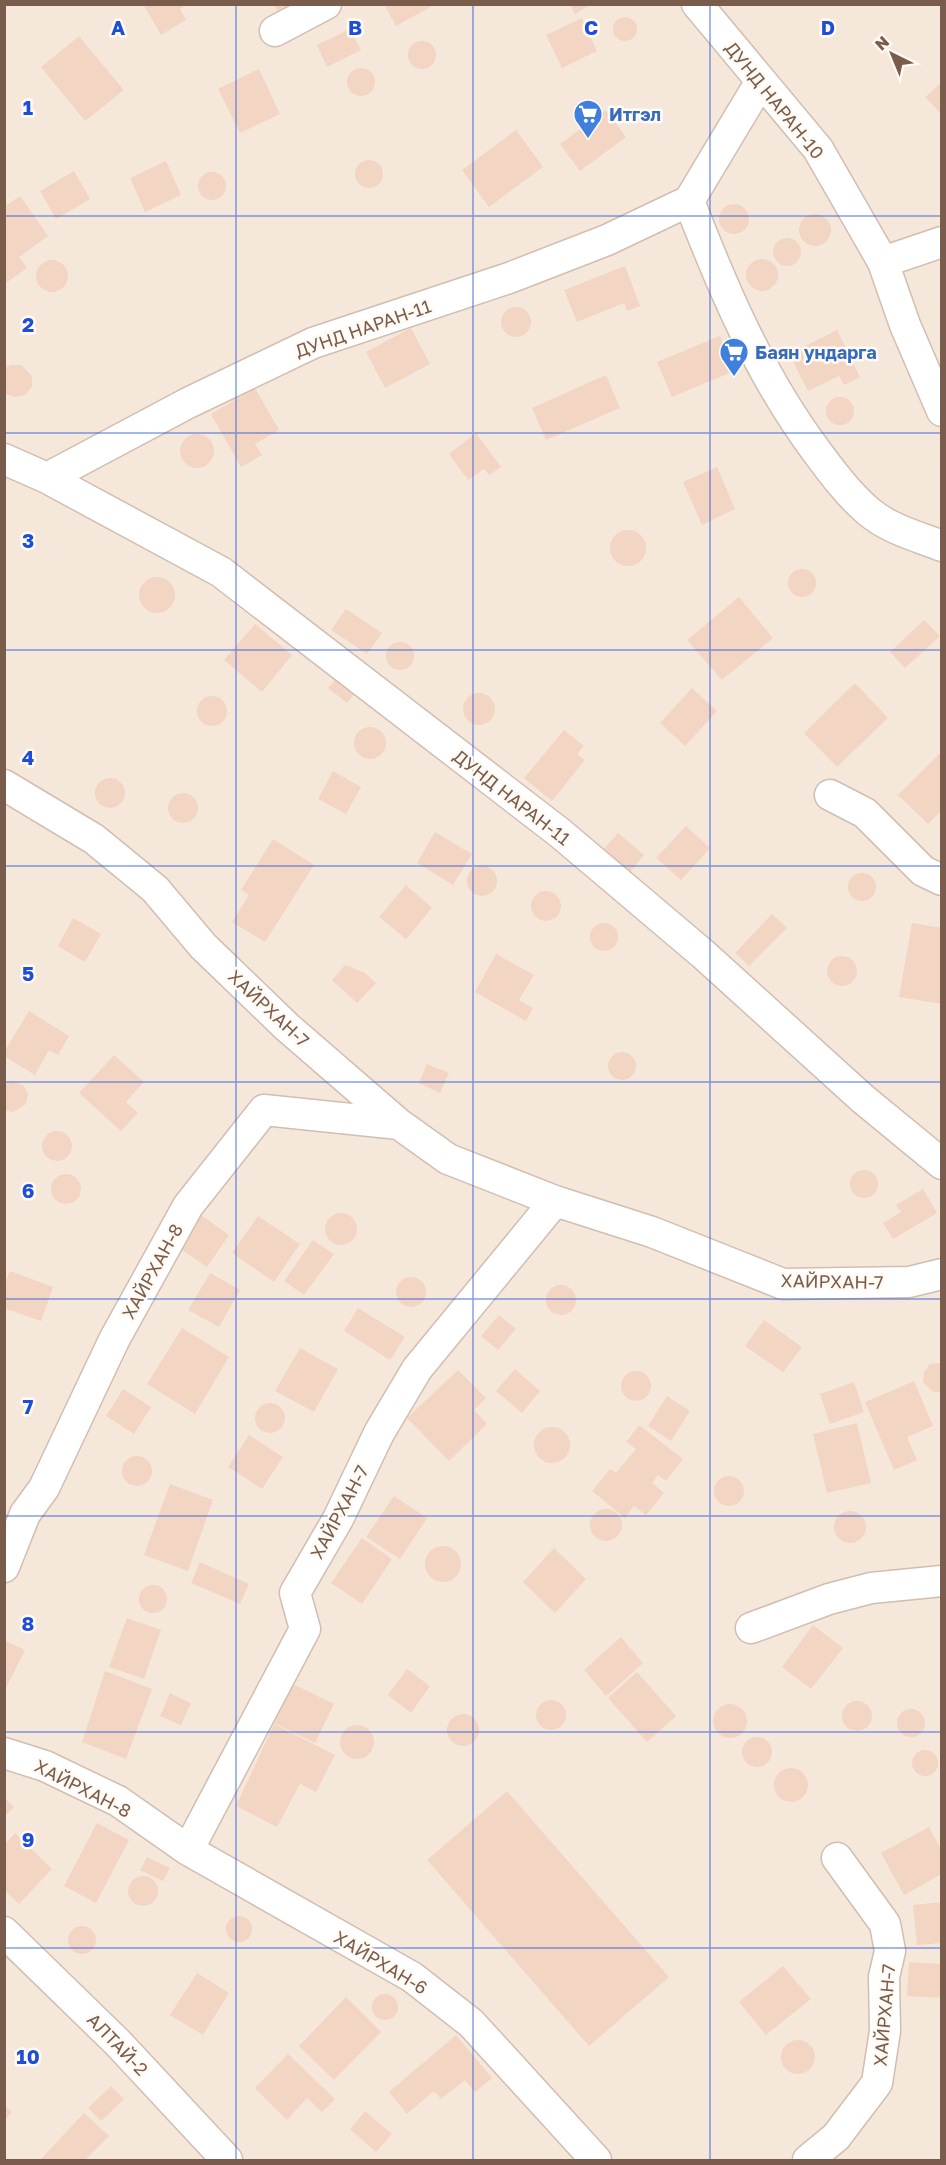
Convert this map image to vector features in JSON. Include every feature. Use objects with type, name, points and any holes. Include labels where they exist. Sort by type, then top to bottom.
[{"type":"street","points":[[275,31],[326,4]]},
{"type":"street","name":"ДУНД НАРАН-10","points":[[697,4],[818,149],[883,262],[904,325],[942,411]]},
{"type":"street","points":[[761,81],[689,201],[720,282],[745,334],[799,428],[837,478],[867,511],[889,526],[942,546]]},
{"type":"street","name":"ДУНД НАРАН-11","points":[[47,478],[189,403],[313,343],[509,278],[607,240],[689,201]]},
{"type":"street","points":[[883,262],[942,242]]},
{"type":"street","name":"ДУНД НАРАН-11","points":[[4,459],[47,478],[221,572],[560,833],[703,954],[863,1099],[942,1164]]},
{"type":"street","name":"ХАЙРХАН-7","points":[[4,785],[94,839],[155,889],[203,946],[287,1027],[399,1124],[448,1159],[555,1201],[652,1232],[783,1284],[909,1282],[942,1274]]},
{"type":"street","points":[[831,795],[866,813],[923,871],[942,880]]},
{"type":"street","name":"ХАЙРХАН-8","points":[[4,1567],[25,1514],[44,1488],[114,1340],[188,1206],[264,1110],[399,1124]]},
{"type":"street","name":"ХАЙРХАН-7","points":[[188,1850],[305,1629],[295,1593],[338,1519],[379,1434],[417,1369],[555,1201]]},
{"type":"street","points":[[751,1628],[829,1599],[871,1588],[942,1581]]},
{"type":"street","name":"ХАЙРХАН-8","points":[[4,1753],[45,1766],[118,1801],[188,1850]]},
{"type":"street","name":"ХАЙРХАН-6","points":[[188,1850],[412,1977],[471,2023],[596,2160]]},
{"type":"street","name":"ХАЙРХАН-7","points":[[808,2160],[836,2137],[877,2083],[885,2031],[884,1977],[890,1951],[885,1924],[837,1858]]},
{"type":"street","name":"АЛТАЙ-2","points":[[4,1932],[118,2043],[227,2160]]},
{"type":"shaded area","points":[[5,5],[941,5],[941,2160],[5,2160]]},
{"type":"building","points":[[143,4],[187,4],[180,9],[186,20],[161,35]]},
{"type":"building","points":[[274,4],[291,4],[277,11]]},
{"type":"building","points":[[384,4],[436,4],[396,26]]},
{"type":"building","points":[[570,4],[592,4],[575,14]]},
{"type":"building","points":[[625,17],[634,20],[637,29],[634,38],[625,41],[616,38],[613,29],[616,20]]},
{"type":"building","points":[[582,18],[597,51],[562,68],[546,35]]},
{"type":"building","points":[[350,29],[361,50],[327,67],[317,45]]},
{"type":"building","points":[[79,36],[124,90],[85,121],[41,67]]},
{"type":"building","points":[[422,41],[432,45],[436,55],[432,65],[422,69],[412,65],[408,55],[412,45]]},
{"type":"building","points":[[361,68],[371,72],[375,82],[371,92],[361,96],[351,92],[347,82],[351,72]]},
{"type":"building","points":[[259,69],[280,114],[240,133],[218,89]]},
{"type":"building","points":[[942,82],[942,115],[925,97]]},
{"type":"building","points":[[606,110],[626,137],[580,171],[560,144]]},
{"type":"building","points":[[516,130],[543,167],[489,207],[462,170]]},
{"type":"building","points":[[369,160],[379,164],[383,174],[379,184],[369,188],[359,184],[355,174],[359,164]]},
{"type":"building","points":[[166,161],[181,195],[145,212],[130,178]]},
{"type":"building","points":[[74,171],[90,199],[56,219],[40,191]]},
{"type":"building","points":[[212,172],[222,176],[226,186],[222,196],[212,200],[202,196],[198,186],[202,176]]},
{"type":"building","points":[[20,196],[48,236],[19,257],[27,268],[6,283],[4,207]]},
{"type":"building","points":[[734,204],[740,205],[748,213],[748,225],[740,233],[734,234],[728,233],[720,225],[719,219],[720,213],[728,205]]},
{"type":"building","points":[[815,214],[826,219],[831,230],[826,241],[815,246],[804,241],[799,230],[804,219]]},
{"type":"building","points":[[787,238],[797,242],[801,252],[797,262],[787,266],[777,262],[773,252],[777,242]]},
{"type":"building","points":[[762,259],[773,264],[778,275],[773,286],[762,291],[751,286],[746,275],[751,264]]},
{"type":"building","points":[[52,260],[64,264],[68,276],[64,288],[52,292],[40,288],[36,276],[40,264]]},
{"type":"building","points":[[625,266],[640,306],[627,311],[624,303],[577,322],[564,290]]},
{"type":"building","points":[[516,307],[526,312],[531,322],[526,332],[516,337],[506,332],[501,322],[506,312]]},
{"type":"building","points":[[411,328],[430,364],[385,388],[366,352]]},
{"type":"building","points":[[837,330],[860,377],[844,385],[839,376],[808,391],[789,354]]},
{"type":"building","points":[[720,336],[734,371],[672,397],[657,362]]},
{"type":"building","points":[[10,365],[21,365],[32,376],[32,387],[25,395],[14,397],[4,393],[4,369]]},
{"type":"building","points":[[606,375],[620,408],[546,440],[532,408]]},
{"type":"building","points":[[255,388],[279,430],[255,444],[262,455],[241,467],[211,414]]},
{"type":"building","points":[[840,397],[850,401],[854,411],[850,421],[840,425],[830,421],[826,411],[830,401]]},
{"type":"building","points":[[476,433],[501,467],[489,475],[484,469],[468,480],[449,454]]},
{"type":"building","points":[[197,434],[209,439],[214,451],[209,463],[197,468],[185,463],[180,451],[185,439]]},
{"type":"building","points":[[717,467],[735,509],[702,525],[683,482]]},
{"type":"building","points":[[628,530],[641,535],[646,548],[641,561],[628,566],[615,561],[610,548],[615,535]]},
{"type":"building","points":[[802,569],[812,573],[816,583],[812,593],[802,597],[792,593],[788,583],[792,573]]},
{"type":"building","points":[[157,577],[169,583],[175,595],[169,607],[157,613],[145,607],[139,595],[145,583]]},
{"type":"building","points":[[739,597],[773,638],[722,680],[687,640]]},
{"type":"building","points":[[346,609],[382,633],[367,654],[331,630]]},
{"type":"building","points":[[924,620],[940,636],[905,668],[890,652]]},
{"type":"building","points":[[255,624],[292,655],[262,692],[224,660]]},
{"type":"building","points":[[400,642],[410,646],[414,656],[410,666],[400,670],[390,666],[386,656],[390,646]]},
{"type":"building","points":[[339,675],[358,690],[347,703],[328,688]]},
{"type":"building","points":[[855,683],[888,718],[837,767],[804,733]]},
{"type":"building","points":[[692,688],[717,711],[685,746],[660,723]]},
{"type":"building","points":[[479,693],[490,698],[495,709],[490,720],[479,725],[468,720],[463,709],[468,698]]},
{"type":"building","points":[[212,696],[223,700],[227,711],[223,722],[212,726],[201,722],[197,711],[201,700]]},
{"type":"building","points":[[370,727],[381,732],[386,743],[381,754],[370,759],[359,754],[354,743],[359,732]]},
{"type":"building","points":[[564,730],[584,746],[577,754],[585,760],[552,801],[524,778]]},
{"type":"building","points":[[942,751],[942,810],[928,824],[898,795]]},
{"type":"building","points":[[333,771],[361,787],[346,814],[318,799]]},
{"type":"building","points":[[110,778],[121,782],[125,793],[121,804],[110,808],[99,804],[95,793],[99,782]]},
{"type":"building","points":[[183,793],[194,797],[198,808],[194,819],[183,823],[172,819],[168,808],[172,797]]},
{"type":"building","points":[[686,826],[710,848],[681,880],[656,858]]},
{"type":"building","points":[[435,832],[472,854],[453,885],[417,863]]},
{"type":"building","points":[[618,833],[644,855],[628,874],[602,851]]},
{"type":"building","points":[[273,839],[314,865],[265,942],[232,922],[249,895],[241,890]]},
{"type":"building","points":[[482,866],[492,871],[497,881],[492,891],[482,896],[472,891],[467,881],[472,871]]},
{"type":"building","points":[[862,873],[872,877],[876,887],[872,897],[862,901],[852,897],[848,887],[852,877]]},
{"type":"building","points":[[406,885],[432,908],[406,939],[379,917]]},
{"type":"building","points":[[546,891],[556,896],[561,906],[556,916],[546,921],[536,916],[531,906],[536,896]]},
{"type":"building","points":[[772,914],[787,928],[749,966],[735,953]]},
{"type":"building","points":[[73,918],[101,934],[85,962],[58,946]]},
{"type":"building","points":[[604,923],[614,927],[618,937],[614,947],[604,951],[594,947],[590,937],[594,927]]},
{"type":"building","points":[[912,923],[942,928],[942,1004],[899,997]]},
{"type":"building","points":[[496,954],[534,975],[519,1000],[533,1008],[526,1021],[475,992]]},
{"type":"building","points":[[842,956],[852,961],[857,971],[852,981],[842,986],[832,981],[827,971],[832,961]]},
{"type":"building","points":[[345,965],[365,973],[376,983],[357,1003],[332,980]]},
{"type":"building","points":[[29,1011],[69,1036],[58,1055],[49,1050],[35,1075],[4,1056],[4,1052]]},
{"type":"building","points":[[622,1052],[632,1056],[636,1066],[632,1076],[622,1080],[612,1076],[608,1066],[612,1056]]},
{"type":"building","points":[[114,1055],[144,1082],[126,1102],[138,1113],[121,1131],[79,1093]]},
{"type":"building","points":[[427,1064],[449,1073],[440,1093],[419,1083]]},
{"type":"building","points":[[13,1081],[23,1085],[28,1094],[26,1104],[13,1112],[4,1110],[4,1084]]},
{"type":"building","points":[[57,1131],[68,1135],[72,1146],[68,1157],[57,1161],[46,1157],[42,1146],[46,1135]]},
{"type":"building","points":[[864,1170],[874,1174],[878,1184],[874,1194],[864,1198],[854,1194],[850,1184],[854,1174]]},
{"type":"building","points":[[66,1174],[77,1178],[81,1189],[77,1200],[66,1204],[55,1200],[51,1189],[55,1178]]},
{"type":"building","points":[[923,1189],[937,1213],[893,1239],[883,1223],[901,1212],[896,1205]]},
{"type":"building","points":[[341,1213],[352,1218],[357,1229],[352,1240],[341,1245],[330,1240],[325,1229],[330,1218]]},
{"type":"building","points":[[201,1215],[229,1235],[207,1267],[179,1248]]},
{"type":"building","points":[[258,1216],[300,1244],[274,1282],[232,1253]]},
{"type":"building","points":[[313,1240],[334,1254],[304,1295],[284,1281]]},
{"type":"building","points":[[10,1271],[53,1287],[41,1321],[4,1308],[4,1287]]},
{"type":"building","points":[[210,1273],[240,1290],[219,1327],[188,1310]]},
{"type":"building","points":[[411,1277],[422,1281],[426,1292],[422,1303],[411,1307],[400,1303],[396,1292],[400,1281]]},
{"type":"building","points":[[561,1285],[572,1289],[576,1300],[572,1311],[561,1315],[550,1311],[546,1300],[550,1289]]},
{"type":"building","points":[[358,1308],[405,1337],[390,1360],[344,1331]]},
{"type":"building","points":[[499,1315],[516,1329],[498,1350],[481,1336]]},
{"type":"building","points":[[764,1320],[802,1347],[783,1372],[745,1346]]},
{"type":"building","points":[[182,1328],[229,1357],[195,1414],[147,1384]]},
{"type":"building","points":[[300,1348],[338,1369],[314,1412],[275,1391]]},
{"type":"building","points":[[942,1363],[942,1392],[933,1392],[923,1382],[924,1372],[930,1364]]},
{"type":"building","points":[[515,1369],[540,1391],[522,1413],[496,1391]]},
{"type":"building","points":[[458,1370],[486,1398],[474,1410],[487,1424],[449,1461],[407,1418]]},
{"type":"building","points":[[636,1371],[647,1375],[651,1386],[647,1397],[636,1401],[625,1397],[621,1386],[625,1375]]},
{"type":"building","points":[[914,1381],[933,1426],[907,1437],[917,1460],[894,1470],[865,1402]]},
{"type":"building","points":[[854,1382],[864,1412],[830,1424],[820,1394]]},
{"type":"building","points":[[123,1389],[151,1407],[134,1434],[106,1416]]},
{"type":"building","points":[[667,1396],[690,1411],[671,1441],[648,1426]]},
{"type":"building","points":[[270,1403],[281,1407],[285,1418],[281,1429],[270,1433],[259,1429],[255,1418],[259,1407]]},
{"type":"building","points":[[857,1423],[871,1483],[827,1493],[813,1434]]},
{"type":"building","points":[[639,1425],[683,1459],[666,1481],[658,1475],[652,1483],[664,1493],[646,1515],[634,1506],[625,1518],[592,1491],[610,1469],[616,1473],[636,1449],[626,1442]]},
{"type":"building","points":[[552,1427],[565,1432],[570,1445],[565,1458],[552,1463],[539,1458],[534,1445],[539,1432]]},
{"type":"building","points":[[249,1435],[283,1457],[262,1489],[228,1467]]},
{"type":"building","points":[[137,1456],[148,1460],[152,1471],[148,1482],[137,1486],[126,1482],[122,1471],[126,1460]]},
{"type":"building","points":[[729,1476],[740,1480],[744,1491],[740,1502],[729,1506],[718,1502],[714,1491],[718,1480]]},
{"type":"building","points":[[170,1484],[213,1500],[188,1571],[144,1555]]},
{"type":"building","points":[[394,1496],[427,1518],[400,1559],[366,1537]]},
{"type":"building","points":[[606,1509],[617,1514],[622,1525],[617,1536],[606,1541],[595,1536],[590,1525],[595,1514]]},
{"type":"building","points":[[850,1511],[861,1516],[866,1527],[861,1538],[850,1543],[839,1538],[834,1527],[839,1516]]},
{"type":"building","points":[[362,1538],[392,1559],[362,1604],[331,1583]]},
{"type":"building","points":[[443,1546],[456,1551],[461,1564],[456,1577],[443,1582],[430,1577],[425,1564],[430,1551]]},
{"type":"building","points":[[554,1548],[586,1579],[555,1613],[523,1582]]},
{"type":"building","points":[[200,1562],[249,1584],[240,1604],[191,1583]]},
{"type":"building","points":[[153,1585],[163,1589],[167,1599],[163,1609],[153,1613],[143,1609],[139,1599],[143,1589]]},
{"type":"building","points":[[127,1618],[161,1630],[144,1679],[109,1667]]},
{"type":"building","points":[[813,1625],[843,1648],[811,1689],[782,1667]]},
{"type":"building","points":[[621,1637],[643,1663],[606,1696],[584,1670]]},
{"type":"building","points":[[4,1640],[25,1650],[4,1692]]},
{"type":"building","points":[[407,1669],[430,1686],[411,1713],[388,1695]]},
{"type":"building","points":[[105,1671],[152,1689],[126,1759],[82,1742]]},
{"type":"building","points":[[637,1672],[676,1716],[647,1742],[608,1698]]},
{"type":"building","points":[[293,1684],[334,1704],[315,1743],[274,1723]]},
{"type":"building","points":[[170,1693],[191,1703],[181,1725],[160,1716]]},
{"type":"building","points":[[551,1700],[562,1704],[566,1715],[562,1726],[551,1730],[540,1726],[536,1715],[540,1704]]},
{"type":"building","points":[[857,1701],[868,1705],[872,1716],[868,1727],[857,1731],[846,1727],[842,1716],[846,1705]]},
{"type":"building","points":[[730,1704],[742,1709],[747,1721],[742,1733],[730,1738],[718,1733],[713,1721],[718,1709]]},
{"type":"building","points":[[911,1709],[921,1713],[925,1723],[921,1733],[911,1737],[901,1733],[897,1723],[901,1713]]},
{"type":"building","points":[[463,1714],[474,1719],[479,1730],[474,1741],[463,1746],[452,1741],[447,1730],[452,1719]]},
{"type":"building","points":[[274,1724],[335,1755],[316,1792],[300,1784],[277,1827],[236,1806]]},
{"type":"building","points":[[357,1725],[369,1730],[374,1742],[369,1754],[357,1759],[345,1754],[340,1742],[345,1730]]},
{"type":"building","points":[[757,1737],[763,1738],[771,1746],[771,1758],[763,1766],[757,1767],[751,1766],[743,1758],[742,1752],[743,1746],[751,1738]]},
{"type":"building","points":[[925,1750],[934,1754],[938,1763],[934,1772],[925,1776],[916,1772],[912,1763],[916,1754]]},
{"type":"building","points":[[791,1768],[803,1773],[808,1785],[803,1797],[791,1802],[779,1797],[774,1785],[779,1773]]},
{"type":"building","points":[[507,1791],[669,1977],[589,2046],[427,1860]]},
{"type":"building","points":[[4,1797],[14,1807],[4,1817]]},
{"type":"building","points":[[97,1823],[129,1840],[96,1903],[64,1886]]},
{"type":"building","points":[[929,1827],[942,1851],[942,1874],[904,1895],[881,1853]]},
{"type":"building","points":[[15,1833],[52,1869],[19,1904],[4,1890],[4,1845]]},
{"type":"building","points":[[147,1857],[170,1868],[163,1881],[140,1870]]},
{"type":"building","points":[[143,1876],[154,1880],[158,1891],[154,1902],[143,1906],[132,1902],[128,1891],[132,1880]]},
{"type":"building","points":[[942,1902],[942,1943],[917,1945],[913,1905]]},
{"type":"building","points":[[239,1916],[248,1920],[252,1929],[248,1938],[239,1942],[230,1938],[226,1929],[230,1920]]},
{"type":"building","points":[[82,1926],[92,1930],[96,1940],[92,1950],[82,1954],[72,1950],[68,1940],[72,1930]]},
{"type":"building","points":[[909,1962],[942,1964],[942,1998],[907,1996]]},
{"type":"building","points":[[783,1966],[811,1999],[766,2035],[739,2002]]},
{"type":"building","points":[[197,1973],[229,1993],[203,2035],[170,2015]]},
{"type":"building","points":[[385,1994],[394,1998],[398,2007],[394,2016],[385,2020],[376,2016],[372,2007],[376,1998]]},
{"type":"building","points":[[346,1997],[381,2032],[334,2080],[299,2046]]},
{"type":"building","points":[[456,2035],[492,2078],[475,2092],[465,2080],[441,2099],[434,2091],[407,2114],[389,2092]]},
{"type":"building","points":[[798,2040],[810,2045],[815,2057],[810,2069],[798,2074],[786,2069],[781,2057],[786,2045]]},
{"type":"building","points":[[288,2054],[335,2099],[322,2112],[307,2098],[287,2120],[255,2088]]},
{"type":"building","points":[[111,2086],[124,2099],[101,2121],[88,2108]]},
{"type":"building","points":[[4,2105],[12,2112],[4,2121]]},
{"type":"building","points":[[365,2111],[392,2134],[376,2152],[350,2129]]},
{"type":"building","points":[[84,2113],[109,2136],[85,2160],[40,2160]]},
{"type":"place","name":"Итгэл","points":[[588,140]]},
{"type":"place","name":"Баян ундарга","points":[[734,378]]}]
